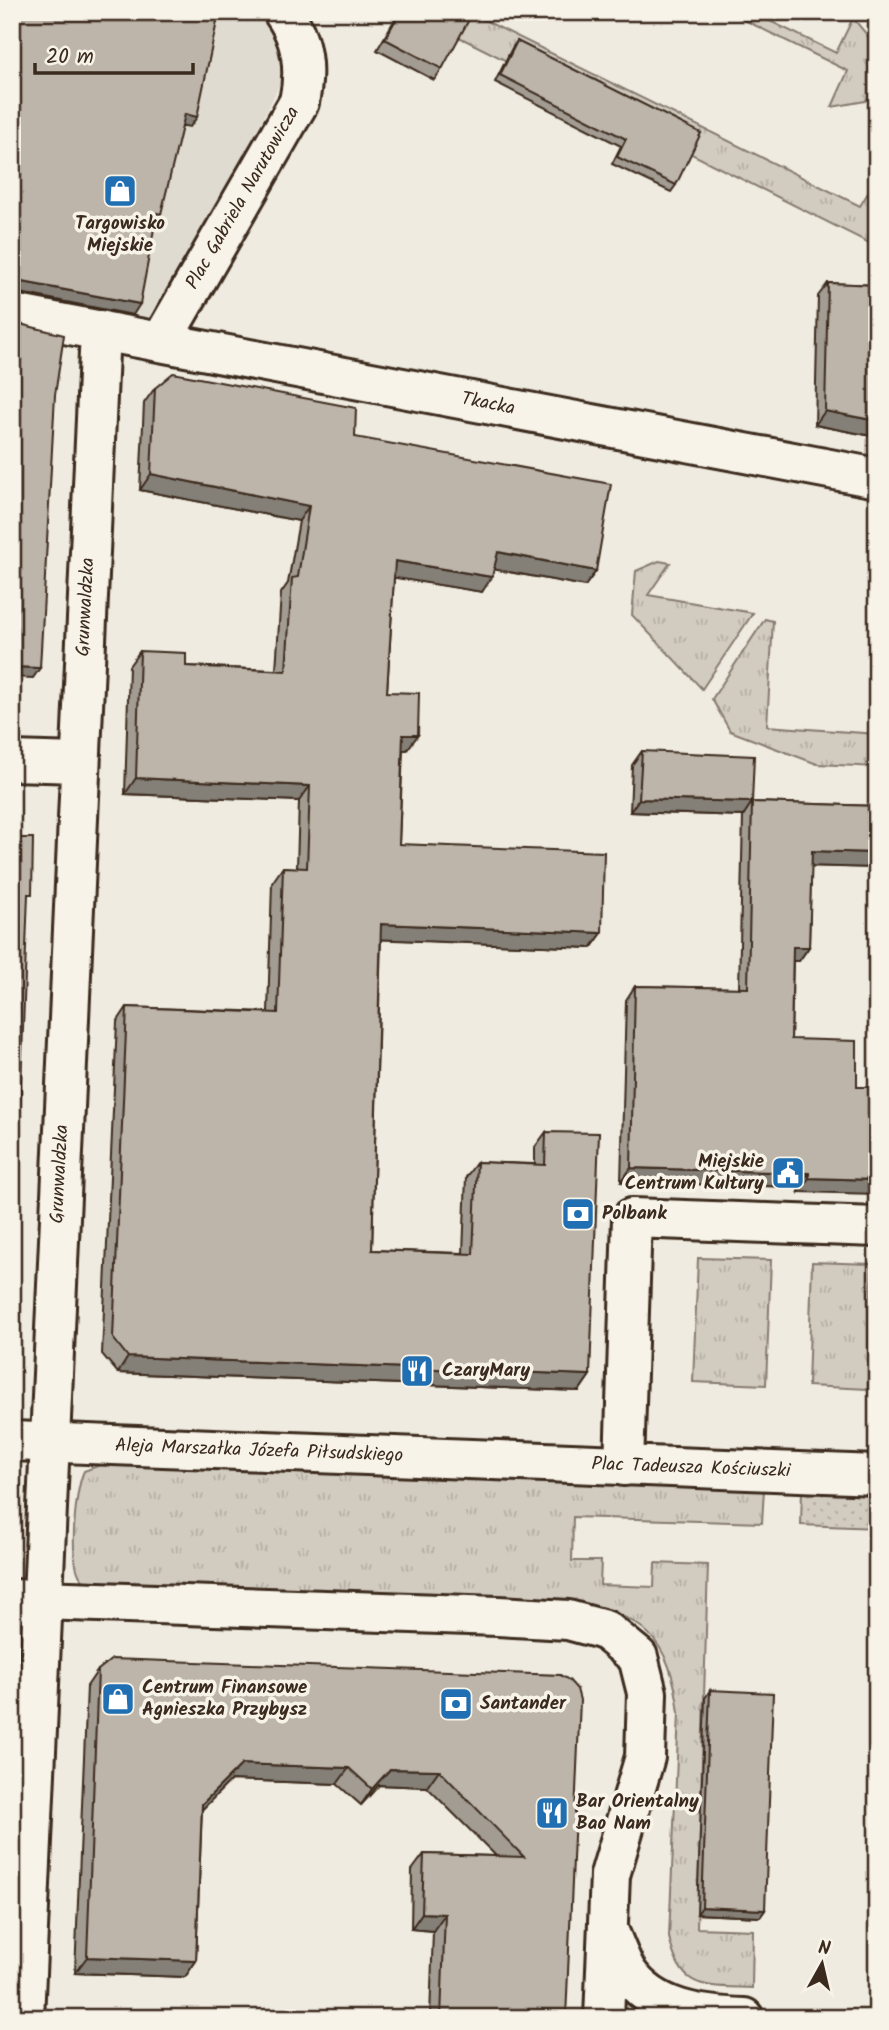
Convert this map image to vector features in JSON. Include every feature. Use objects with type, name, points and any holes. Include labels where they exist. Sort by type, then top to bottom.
[{"type":"street","name":"Plac Gabriela Narutowicza","points":[[162,340],[299,102],[305,75],[300,44],[283,12]]},
{"type":"street","points":[[12,314],[100,330]]},
{"type":"street","name":"Tkacka","points":[[100,330],[877,478]]},
{"type":"street","name":"Grunwaldzka","points":[[24,2018],[30,1442],[79,762],[100,330]]},
{"type":"street","points":[[12,761],[79,762]]},
{"type":"street","points":[[624,1466],[632,1218],[877,1227]]},
{"type":"street","name":"Aleja Marszałka Józefa Piłsudskiego","points":[[30,1442],[506,1461]]},
{"type":"street","name":"Plac Tadeusza Kościuszki","points":[[506,1461],[877,1475]]},
{"type":"street","points":[[27,1600],[498,1616],[568,1620],[605,1630],[638,1657],[647,1693],[645,1757],[610,1875],[604,2018]]},
{"type":"street","points":[[608,1930],[628,1972],[656,2002],[704,2016],[744,2018]]},
{"type":"shaded area","name":"Targowisko Miejskie","points":[[12,12],[259,12],[273,29],[283,58],[279,86],[163,322],[12,297]]},
{"type":"green space","points":[[468,12],[860,206],[877,178],[877,247],[429,22]]},
{"type":"green space","points":[[728,12],[751,12],[836,53],[853,18],[877,47],[877,92],[865,101],[832,107],[848,71]]},
{"type":"green space","points":[[659,561],[670,563],[648,595],[753,613],[702,689],[632,615],[636,571]]},
{"type":"green space","points":[[765,619],[773,621],[767,726],[877,734],[877,767],[817,764],[730,731],[712,699]]},
{"type":"green space","points":[[698,1258],[771,1260],[766,1385],[693,1382]]},
{"type":"green space","points":[[812,1262],[872,1264],[868,1389],[808,1386]]},
{"type":"green space","points":[[103,1464],[764,1489],[762,1523],[573,1517],[572,1561],[601,1561],[600,1585],[654,1587],[655,1563],[708,1565],[697,1928],[753,1930],[752,1988],[720,1987],[697,1982],[687,1976],[674,1955],[669,1937],[679,1713],[669,1666],[649,1634],[617,1614],[570,1602],[95,1587],[82,1579],[77,1569],[74,1525],[84,1471]]},
{"type":"green space","points":[[802,1490],[877,1493],[877,1528],[801,1525]]},
{"type":"building","name":"Targowisko Miejskie","points":[[12,12],[219,12],[197,117],[185,114],[161,214],[157,213],[140,304],[23,282],[12,283]]},
{"type":"building","points":[[400,12],[472,14],[442,69],[385,39]]},
{"type":"building","points":[[517,41],[701,133],[676,185],[617,157],[626,139],[500,75]]},
{"type":"building","points":[[828,283],[877,285],[877,421],[825,411]]},
{"type":"building","points":[[12,322],[64,335],[55,395],[40,668],[12,667]]},
{"type":"building","points":[[173,373],[356,408],[355,437],[611,484],[596,571],[498,552],[492,577],[395,561],[387,692],[419,693],[418,735],[403,735],[399,844],[604,852],[602,933],[381,924],[372,1250],[473,1254],[477,1162],[545,1165],[546,1132],[599,1133],[590,1375],[128,1357],[113,1338],[127,1007],[278,1013],[283,867],[307,868],[310,786],[136,778],[140,651],[186,653],[186,666],[286,671],[292,578],[298,577],[309,506],[151,474],[155,388]]},
{"type":"building","points":[[642,751],[754,756],[752,802],[639,799]]},
{"type":"building","points":[[752,802],[877,806],[877,853],[812,851],[809,947],[793,947],[791,1039],[857,1041],[857,1087],[877,1087],[877,1180],[809,1178],[809,1173],[631,1168],[635,986],[748,988]]},
{"type":"building","points":[[12,838],[33,838],[32,894],[28,894],[12,1322]]},
{"type":"building","points":[[112,1659],[560,1675],[569,1680],[577,1689],[580,1700],[566,2018],[441,2018],[445,1914],[422,1913],[424,1854],[524,1857],[439,1770],[390,1769],[372,1789],[349,1768],[242,1764],[202,1804],[196,1961],[87,1957],[98,1670]]},
{"type":"building","points":[[710,1690],[773,1693],[765,1910],[702,1907]]},
{"type":"place","name":"Targowisko Miejskie","points":[[120,191]]},
{"type":"place","name":"Miejskie Centrum Kultury","points":[[788,1173]]},
{"type":"place","name":"Polbank","points":[[578,1214]]},
{"type":"place","name":"CzaryMary","points":[[417,1371]]},
{"type":"place","name":"Centrum Finansowe Agnieszka Przybysz","points":[[118,1699]]},
{"type":"place","name":"Santander","points":[[456,1704]]},
{"type":"place","name":"Bar Orientalny Bao Nam","points":[[552,1813]]}]
